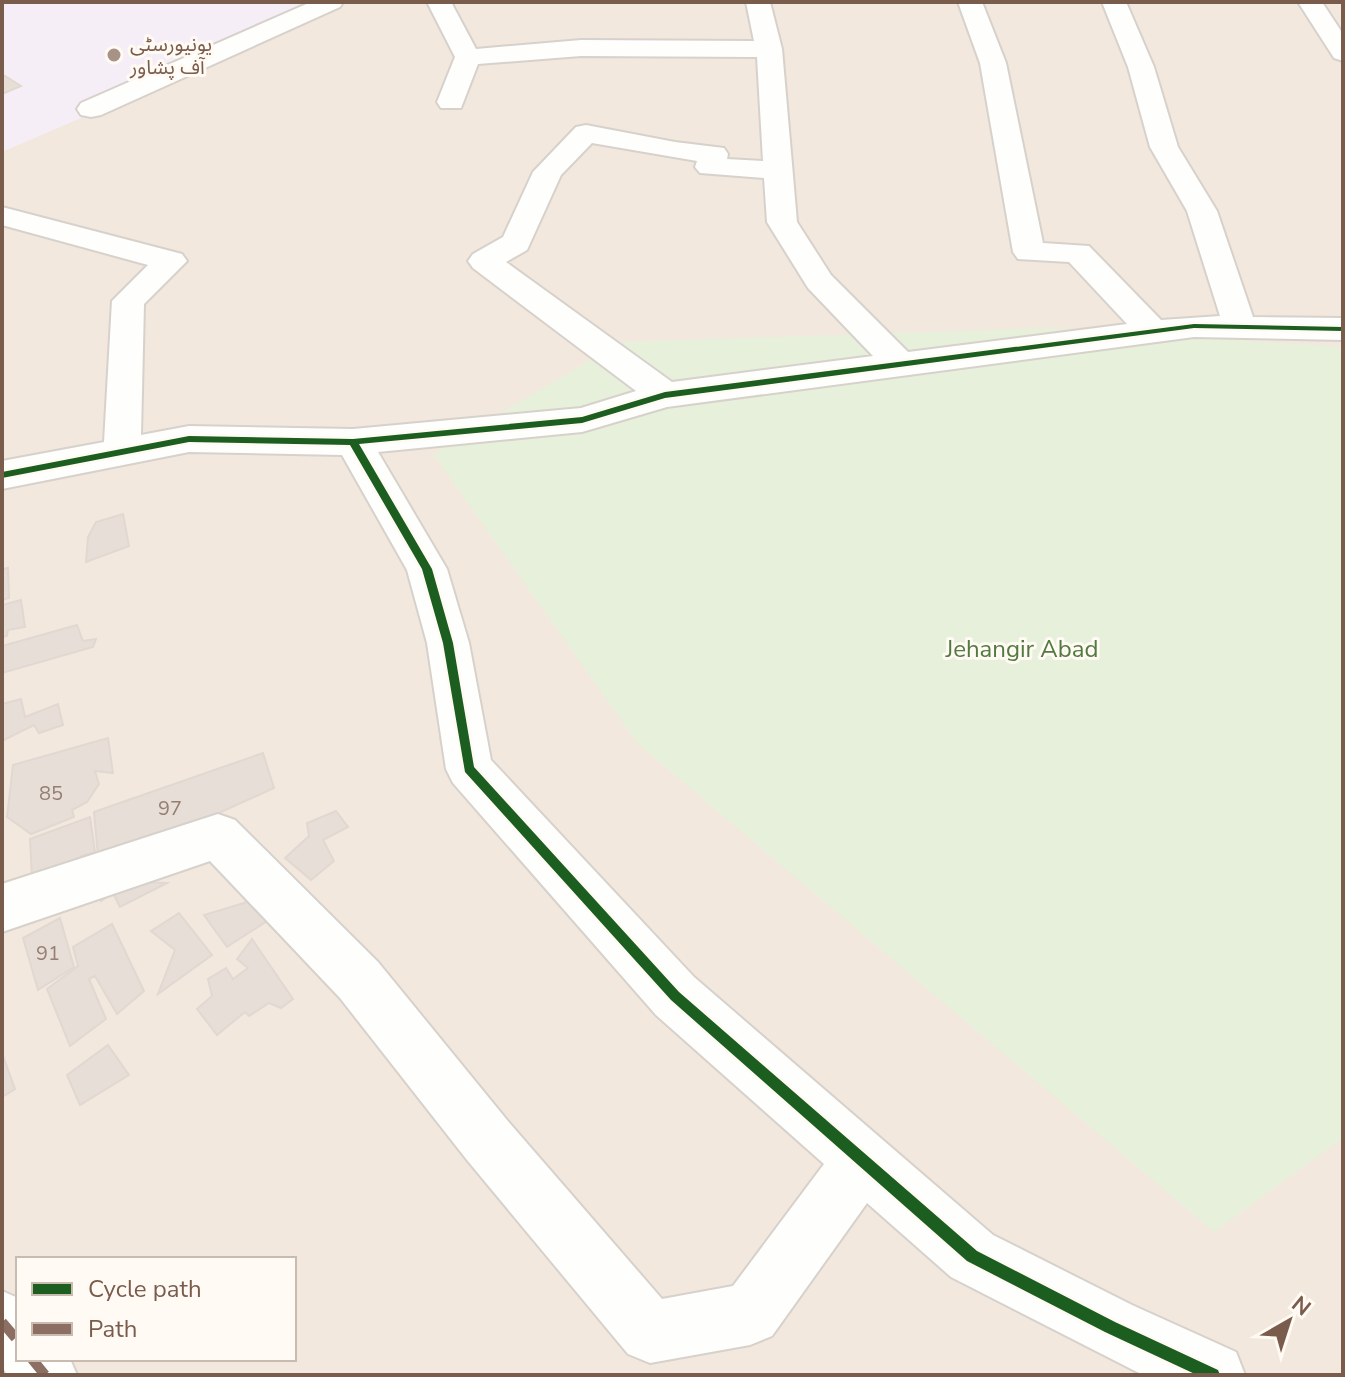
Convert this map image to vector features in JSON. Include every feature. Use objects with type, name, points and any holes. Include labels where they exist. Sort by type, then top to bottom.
[{"type":"street","points":[[91,109],[331,2]]},
{"type":"street","points":[[439,2],[468,57],[451,102]]},
{"type":"street","points":[[758,2],[769,49],[782,222],[819,281],[900,364]]},
{"type":"street","points":[[970,2],[993,63],[1029,252],[1078,253],[1153,331]]},
{"type":"street","points":[[1114,2],[1141,67],[1164,147],[1202,211],[1240,327]]},
{"type":"street","points":[[1310,2],[1334,28],[1343,53]]},
{"type":"street","points":[[468,57],[581,48],[769,49]]},
{"type":"street","points":[[665,395],[484,261],[516,243],[548,172],[586,133],[675,151],[714,154],[710,167],[776,170]]},
{"type":"street","points":[[2,216],[171,261],[128,301],[122,452]]},
{"type":"street","points":[[2,475],[189,439],[353,442],[582,420],[665,395],[1194,326],[1343,329]]},
{"type":"street","points":[[353,442],[427,569],[448,643],[469,769],[675,996],[972,1256],[1110,1327],[1213,1375]]},
{"type":"street","points":[[2,908],[218,836],[359,980],[487,1140],[650,1332],[750,1314],[862,1161]]},
{"type":"street","points":[[2,1322],[16,1339]]},
{"type":"shaded area","points":[[2,2],[1343,2],[1343,1375],[2,1375]]},
{"type":"shaded area","name":"یونیورسٹی آف پشاور","points":[[2,2],[349,2],[2,152]]},
{"type":"green space","name":"Jehangir Abad","points":[[1050,328],[1343,347],[1343,1138],[1214,1232],[638,744],[433,454],[620,342]]},
{"type":"building","points":[[2,74],[21,86],[2,94]]},
{"type":"building","points":[[123,514],[129,546],[86,562],[88,537],[96,522]]},
{"type":"building","points":[[8,568],[9,598],[2,600],[2,569]]},
{"type":"building","points":[[21,600],[25,627],[8,630],[7,636],[2,637],[2,605]]},
{"type":"building","points":[[77,625],[83,641],[96,639],[93,647],[2,673],[2,646]]},
{"type":"building","points":[[21,699],[25,717],[58,704],[63,725],[39,733],[34,725],[2,741],[2,704]]},
{"type":"building","points":[[108,738],[113,773],[95,771],[99,784],[87,802],[72,810],[74,817],[31,834],[7,817],[13,765]]},
{"type":"building","points":[[263,753],[274,788],[99,867],[94,812]]},
{"type":"building","points":[[336,811],[348,827],[323,840],[334,861],[311,880],[285,858],[309,836],[307,823]]},
{"type":"building","points":[[90,817],[95,852],[81,856],[78,868],[32,878],[30,839]]},
{"type":"building","points":[[97,880],[167,883],[120,907],[113,893],[101,901]]},
{"type":"building","points":[[263,890],[284,910],[227,947],[204,915],[244,903]]},
{"type":"building","points":[[179,913],[212,955],[158,994],[175,950],[151,931]]},
{"type":"building","points":[[60,918],[74,967],[38,990],[23,938]]},
{"type":"building","points":[[112,924],[144,991],[117,1014],[95,976],[89,979],[106,1019],[70,1046],[47,989],[78,966],[73,947]]},
{"type":"building","points":[[252,939],[293,999],[281,1008],[269,1003],[249,1016],[245,1012],[217,1035],[197,1009],[212,996],[208,979],[226,968],[233,979],[248,968],[237,959]]},
{"type":"building","points":[[108,1045],[129,1075],[80,1105],[67,1075]]},
{"type":"building","points":[[2,1053],[15,1089],[2,1097]]},
{"type":"marked path","points":[[2,1322],[16,1339]]},
{"type":"marked path","points":[[34,1361],[45,1375]]},
{"type":"cycle path","points":[[2,475],[189,439],[353,442],[582,420],[665,395],[1194,326],[1343,329]]},
{"type":"cycle path","points":[[353,442],[427,569],[448,643],[469,769],[675,996],[972,1256],[1110,1327],[1213,1375]]},
{"type":"place","name":"یونیورسٹی آف پشاور","points":[[114,55]]}]
